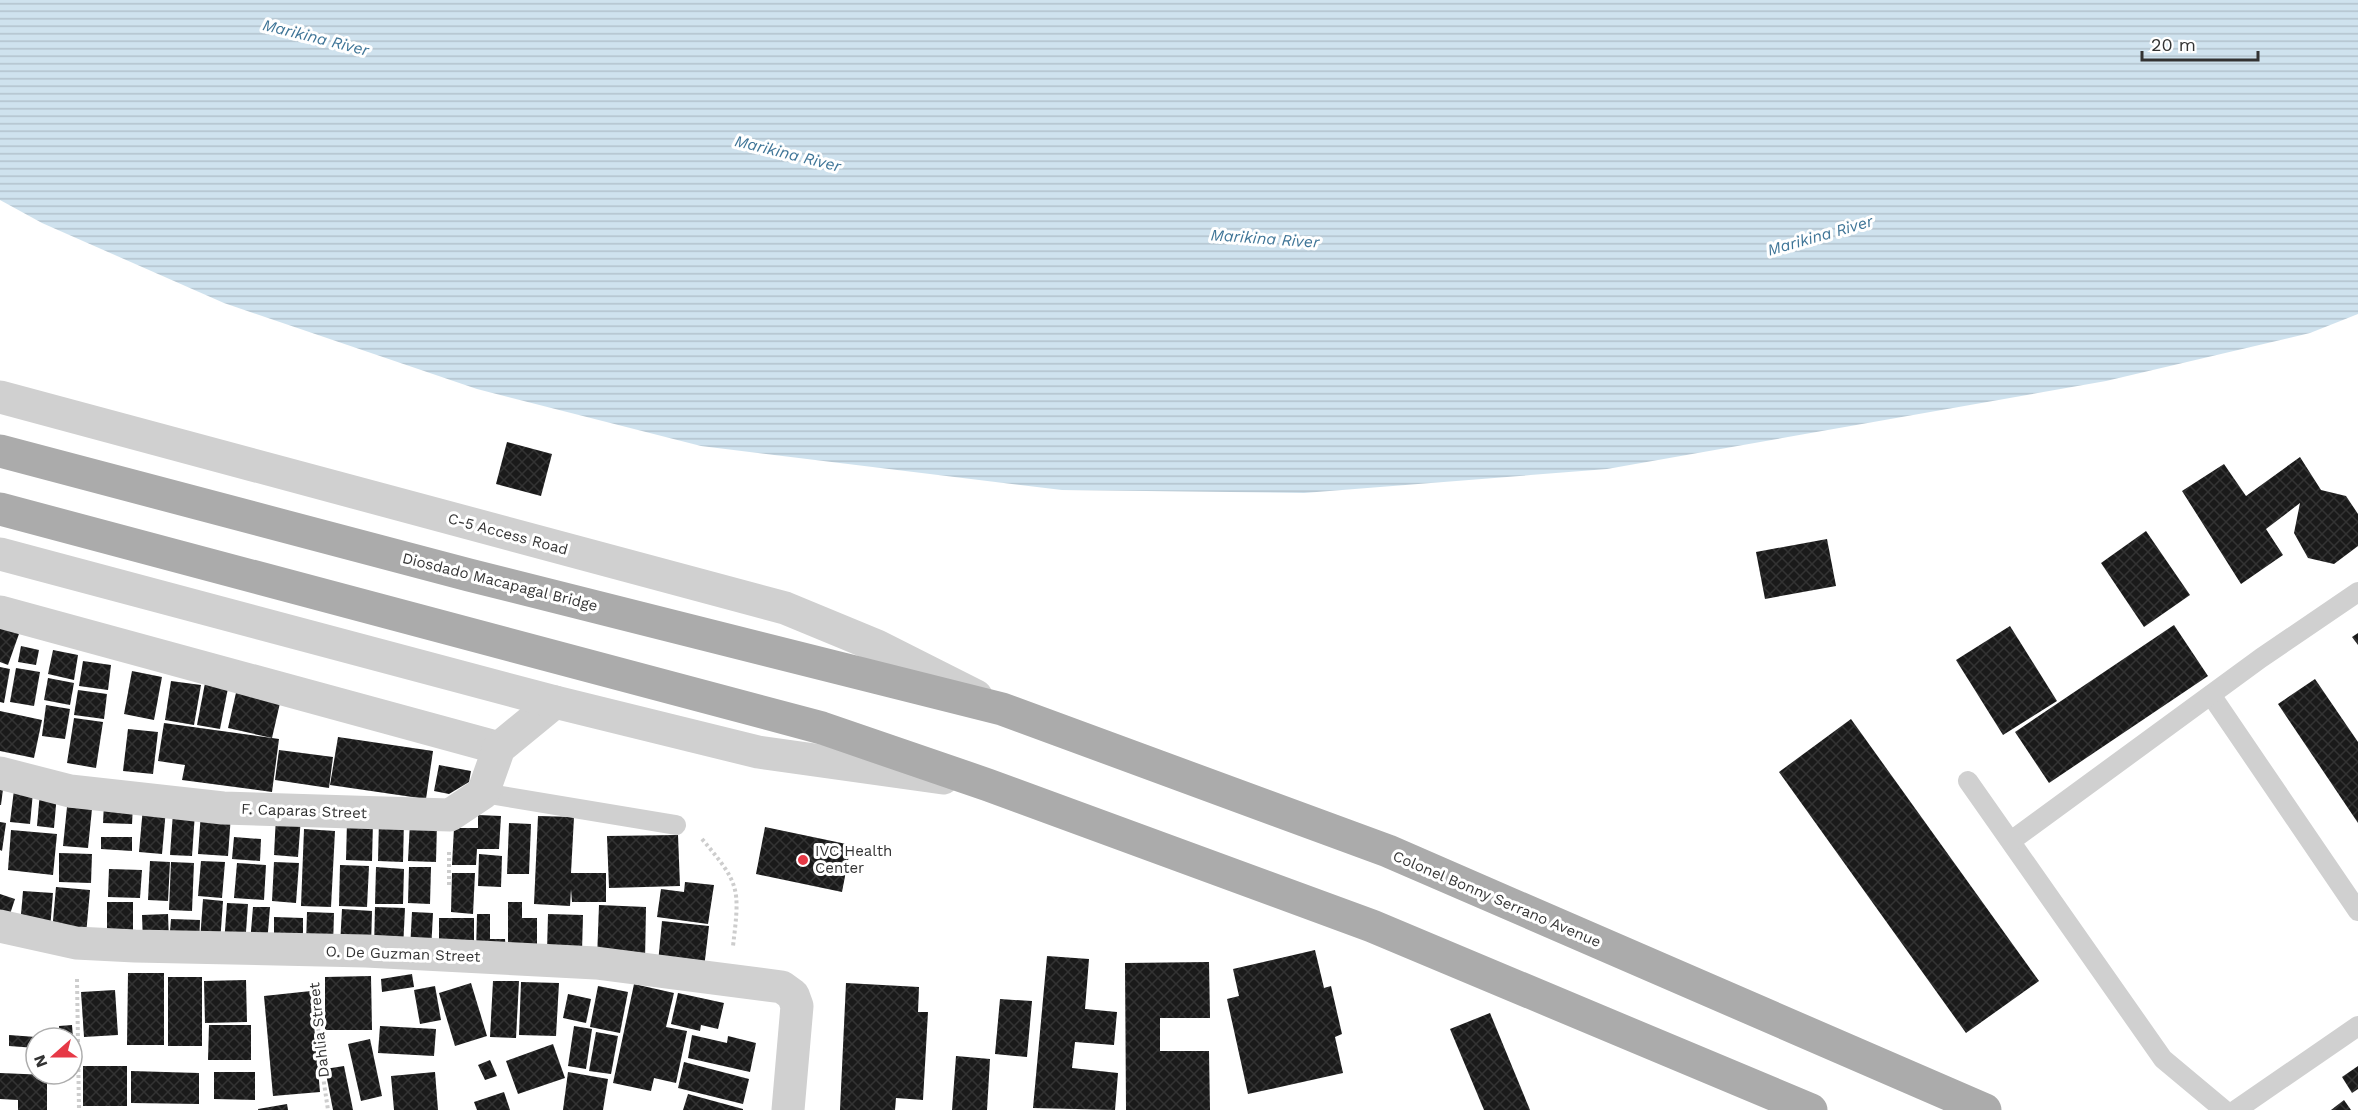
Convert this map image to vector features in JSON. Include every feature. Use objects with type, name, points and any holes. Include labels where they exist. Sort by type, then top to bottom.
[{"type":"main road","name":"Diosdado Macapagal Bridge","points":[[0,451],[469,575],[1002,709]]},
{"type":"main road","points":[[0,509],[822,728],[988,785],[1372,926],[1810,1110]]},
{"type":"main road","name":"Colonel Bonny Serrano Avenue","points":[[1002,709],[1388,851],[1985,1110]]},
{"type":"street","name":"C-5 Access Road","points":[[0,397],[785,608],[878,646],[1002,709]]},
{"type":"street","points":[[0,554],[555,702],[759,752],[988,785]]},
{"type":"street","points":[[0,612],[499,748]]},
{"type":"street","points":[[483,793],[499,748],[555,702]]},
{"type":"street","name":"F. Caparas Street","points":[[0,773],[70,791],[223,808],[450,815],[483,793]]},
{"type":"street","name":"O. De Guzman Street","points":[[0,926],[76,943],[312,950],[597,963],[782,987],[793,994],[797,1006],[788,1110]]},
{"type":"lane","points":[[2011,841],[2261,658],[2358,592]]},
{"type":"lane","points":[[2211,695],[2358,911]]},
{"type":"lane","points":[[1968,781],[2163,1059],[2224,1110]]},
{"type":"lane","points":[[483,793],[676,825]]},
{"type":"lane","points":[[2236,1110],[2358,1026]]},
{"type":"path","points":[[676,825],[702,838],[731,876],[736,890],[738,908],[730,980]]},
{"type":"path","points":[[76,943],[79,1110]]},
{"type":"path","name":"Dahlia Street","points":[[312,950],[321,1063],[328,1110]]},
{"type":"water","name":"Marikina River","points":[[0,0],[2358,0],[2358,314],[2310,333],[2106,381],[1607,469],[1304,493],[1062,490],[701,446],[477,389],[224,303],[42,223],[0,200]]},
{"type":"building","points":[[507,442],[552,454],[541,496],[496,484]]},
{"type":"building","points":[[2300,457],[2321,490],[2346,496],[2358,514],[2358,546],[2334,564],[2308,558],[2294,533],[2300,503],[2266,529],[2283,555],[2241,584],[2182,491],[2224,464],[2246,496]]},
{"type":"building","points":[[2146,531],[2190,595],[2144,627],[2101,563]]},
{"type":"building","points":[[1827,539],[1836,586],[1765,599],[1756,552]]},
{"type":"building","points":[[0,624],[20,631],[8,665],[0,662]]},
{"type":"building","points":[[2174,625],[2208,676],[2049,783],[2015,732]]},
{"type":"building","points":[[2010,626],[2057,701],[2003,735],[1956,660]]},
{"type":"building","points":[[2358,633],[2358,645],[2352,637]]},
{"type":"building","points":[[21,646],[39,650],[36,665],[18,662]]},
{"type":"building","points":[[53,650],[78,655],[74,680],[48,674]]},
{"type":"building","points":[[83,661],[111,665],[108,690],[79,686]]},
{"type":"building","points":[[0,667],[10,669],[4,703],[0,702]]},
{"type":"building","points":[[16,668],[40,672],[34,706],[10,702]]},
{"type":"building","points":[[132,671],[162,677],[154,720],[124,714]]},
{"type":"building","points":[[48,678],[74,683],[70,705],[44,700]]},
{"type":"building","points":[[206,678],[229,683],[220,729],[197,725]]},
{"type":"building","points":[[2315,679],[2358,742],[2358,823],[2278,704]]},
{"type":"building","points":[[171,681],[201,685],[194,725],[165,720]]},
{"type":"building","points":[[238,684],[282,694],[272,738],[228,728]]},
{"type":"building","points":[[78,690],[107,694],[104,719],[74,715]]},
{"type":"building","points":[[46,705],[70,709],[65,739],[42,736]]},
{"type":"building","points":[[0,711],[42,720],[34,758],[0,751]]},
{"type":"building","points":[[74,718],[103,722],[96,768],[67,763]]},
{"type":"building","points":[[1851,719],[2039,981],[1966,1033],[1779,772]]},
{"type":"building","points":[[164,723],[279,739],[272,792],[182,780],[185,765],[158,761]]},
{"type":"building","points":[[128,729],[158,732],[153,774],[123,771]]},
{"type":"building","points":[[338,737],[433,751],[426,799],[330,785]]},
{"type":"building","points":[[279,750],[333,757],[329,788],[275,780]]},
{"type":"building","points":[[439,765],[471,771],[469,782],[449,794],[434,791]]},
{"type":"building","points":[[0,781],[4,781],[1,805],[0,805]]},
{"type":"building","points":[[14,790],[33,792],[30,824],[10,822]]},
{"type":"building","points":[[40,792],[57,794],[54,828],[37,826]]},
{"type":"building","points":[[104,804],[133,805],[132,824],[103,823]]},
{"type":"building","points":[[67,807],[92,809],[88,848],[63,846]]},
{"type":"building","points":[[143,807],[166,809],[162,854],[139,852]]},
{"type":"building","points":[[173,812],[195,813],[192,856],[170,855]]},
{"type":"building","points":[[201,812],[231,815],[228,856],[198,854]]},
{"type":"building","points":[[478,815],[501,816],[499,849],[477,849],[476,865],[452,865],[454,828],[478,828]]},
{"type":"building","points":[[276,816],[301,817],[298,857],[274,855]]},
{"type":"building","points":[[538,816],[574,817],[571,873],[606,873],[606,902],[572,902],[571,889],[570,906],[534,904]]},
{"type":"building","points":[[379,820],[404,821],[403,862],[378,861]]},
{"type":"building","points":[[347,821],[373,821],[372,861],[346,860]]},
{"type":"building","points":[[0,822],[6,823],[2,851],[0,850]]},
{"type":"building","points":[[410,822],[437,823],[436,862],[408,861]]},
{"type":"building","points":[[509,823],[531,824],[529,874],[507,874]]},
{"type":"building","name":"IVC Health Center","points":[[765,827],[851,845],[842,892],[756,874]]},
{"type":"building","points":[[304,829],[335,831],[331,907],[301,906]]},
{"type":"building","points":[[11,830],[57,834],[53,875],[8,870]]},
{"type":"building","points":[[678,835],[680,886],[609,888],[607,836]]},
{"type":"building","points":[[101,837],[132,837],[132,851],[101,849]]},
{"type":"building","points":[[234,837],[261,839],[260,861],[232,859]]},
{"type":"building","points":[[59,853],[92,854],[91,883],[59,882]]},
{"type":"building","points":[[479,854],[502,856],[501,887],[478,886]]},
{"type":"building","points":[[150,861],[170,862],[168,901],[148,900]]},
{"type":"building","points":[[201,861],[225,862],[222,898],[198,896]]},
{"type":"building","points":[[171,862],[194,863],[192,911],[169,910]]},
{"type":"building","points":[[274,862],[299,863],[296,903],[272,901]]},
{"type":"building","points":[[237,863],[266,865],[264,900],[234,898]]},
{"type":"building","points":[[340,865],[369,866],[367,907],[339,906]]},
{"type":"building","points":[[376,867],[404,869],[403,904],[375,904]]},
{"type":"building","points":[[409,867],[431,867],[430,904],[408,903]]},
{"type":"building","points":[[109,869],[142,870],[140,898],[108,897]]},
{"type":"building","points":[[452,873],[475,873],[473,914],[451,912]]},
{"type":"building","points":[[685,882],[714,885],[708,924],[657,917],[661,889],[684,892]]},
{"type":"building","points":[[56,887],[90,890],[86,935],[52,932]]},
{"type":"building","points":[[23,891],[53,893],[50,929],[20,926]]},
{"type":"building","points":[[0,894],[15,899],[8,920],[0,917]]},
{"type":"building","points":[[203,899],[223,901],[220,943],[200,941]]},
{"type":"building","points":[[107,902],[133,902],[133,940],[107,939]]},
{"type":"building","points":[[508,902],[522,902],[522,918],[537,918],[537,949],[508,950]]},
{"type":"building","points":[[227,903],[248,904],[245,946],[224,944]]},
{"type":"building","points":[[599,905],[646,907],[645,961],[597,959]]},
{"type":"building","points":[[253,907],[270,907],[267,944],[250,943]]},
{"type":"building","points":[[375,907],[405,908],[403,949],[374,948]]},
{"type":"building","points":[[342,909],[372,911],[371,946],[340,945]]},
{"type":"building","points":[[307,912],[334,913],[333,946],[306,945]]},
{"type":"building","points":[[412,912],[433,913],[431,951],[410,950]]},
{"type":"building","points":[[168,914],[169,942],[143,943],[142,915]]},
{"type":"building","points":[[477,914],[490,914],[490,939],[505,939],[506,952],[476,953]]},
{"type":"building","points":[[548,914],[583,915],[582,952],[547,951]]},
{"type":"building","points":[[274,917],[303,918],[303,945],[274,943]]},
{"type":"building","points":[[439,918],[474,918],[474,951],[439,951]]},
{"type":"building","points":[[171,919],[200,920],[199,945],[169,944]]},
{"type":"building","points":[[662,921],[709,926],[704,968],[658,963]]},
{"type":"building","points":[[1315,950],[1324,988],[1331,986],[1342,1034],[1335,1037],[1343,1073],[1248,1094],[1227,999],[1239,996],[1233,969]]},
{"type":"building","points":[[1047,956],[1089,959],[1085,1009],[1117,1012],[1114,1045],[1075,1042],[1072,1068],[1118,1073],[1115,1110],[1033,1108]]},
{"type":"building","points":[[1209,962],[1210,1018],[1160,1018],[1160,1051],[1209,1051],[1210,1110],[1126,1110],[1125,963]]},
{"type":"building","points":[[128,973],[164,973],[164,1045],[127,1045]]},
{"type":"building","points":[[412,974],[414,987],[382,992],[381,979]]},
{"type":"building","points":[[371,976],[372,1030],[325,1030],[325,977]]},
{"type":"building","points":[[168,977],[202,977],[202,1046],[168,1046]]},
{"type":"building","points":[[246,980],[247,1022],[205,1023],[204,981]]},
{"type":"building","points":[[493,981],[519,981],[516,1038],[490,1037]]},
{"type":"building","points":[[521,982],[559,983],[556,1036],[519,1035]]},
{"type":"building","points":[[471,983],[487,1036],[455,1046],[439,993]]},
{"type":"building","points":[[846,983],[919,987],[918,1012],[928,1012],[923,1100],[896,1098],[895,1110],[840,1110]]},
{"type":"building","points":[[634,984],[674,993],[666,1027],[687,1031],[676,1083],[654,1078],[651,1091],[613,1083]]},
{"type":"building","points":[[435,986],[441,1020],[420,1024],[414,990]]},
{"type":"building","points":[[598,986],[628,992],[620,1033],[590,1027]]},
{"type":"building","points":[[115,990],[118,1035],[84,1037],[81,992]]},
{"type":"building","points":[[311,991],[320,1092],[273,1096],[264,996]]},
{"type":"building","points":[[678,993],[724,1003],[718,1029],[701,1025],[700,1031],[671,1024]]},
{"type":"building","points":[[568,994],[591,999],[586,1023],[563,1018]]},
{"type":"building","points":[[1000,999],[1032,1001],[1027,1057],[995,1054]]},
{"type":"building","points":[[1490,1013],[1530,1110],[1484,1110],[1450,1029]]},
{"type":"building","points":[[209,1025],[251,1025],[251,1060],[208,1060]]},
{"type":"building","points":[[380,1026],[436,1029],[434,1056],[378,1053]]},
{"type":"building","points":[[574,1026],[592,1029],[586,1069],[568,1066]]},
{"type":"building","points":[[596,1032],[618,1036],[611,1074],[589,1071]]},
{"type":"building","points":[[9,1035],[24,1036],[24,1047],[9,1046]]},
{"type":"building","points":[[692,1035],[727,1043],[728,1036],[756,1043],[750,1072],[688,1058]]},
{"type":"building","points":[[370,1039],[382,1096],[361,1101],[348,1044]]},
{"type":"building","points":[[553,1044],[565,1078],[518,1094],[506,1061]]},
{"type":"building","points":[[956,1056],[990,1059],[987,1110],[952,1110]]},
{"type":"building","points":[[490,1060],[497,1076],[485,1080],[478,1065]]},
{"type":"building","points":[[684,1062],[749,1079],[743,1104],[678,1088]]},
{"type":"building","points":[[84,1066],[127,1066],[127,1106],[83,1106]]},
{"type":"building","points":[[344,1066],[353,1110],[333,1110],[325,1069]]},
{"type":"building","points":[[2358,1066],[2358,1089],[2352,1093],[2342,1077]]},
{"type":"building","points":[[131,1071],[199,1073],[199,1104],[131,1103]]},
{"type":"building","points":[[214,1072],[255,1072],[255,1100],[214,1099]]},
{"type":"building","points":[[435,1072],[438,1110],[394,1110],[391,1076]]},
{"type":"building","points":[[568,1072],[608,1079],[603,1110],[563,1110]]},
{"type":"building","points":[[0,1073],[24,1074],[24,1086],[47,1086],[47,1110],[18,1110],[18,1100],[0,1099]]},
{"type":"building","points":[[504,1092],[510,1110],[477,1110],[474,1102]]},
{"type":"building","points":[[688,1094],[743,1109],[743,1110],[683,1110]]},
{"type":"building","points":[[2344,1100],[2351,1110],[2331,1110]]},
{"type":"building","points":[[287,1104],[288,1110],[258,1110],[258,1109]]},
{"type":"place","name":"IVC Health Center","points":[[803,860]]}]
